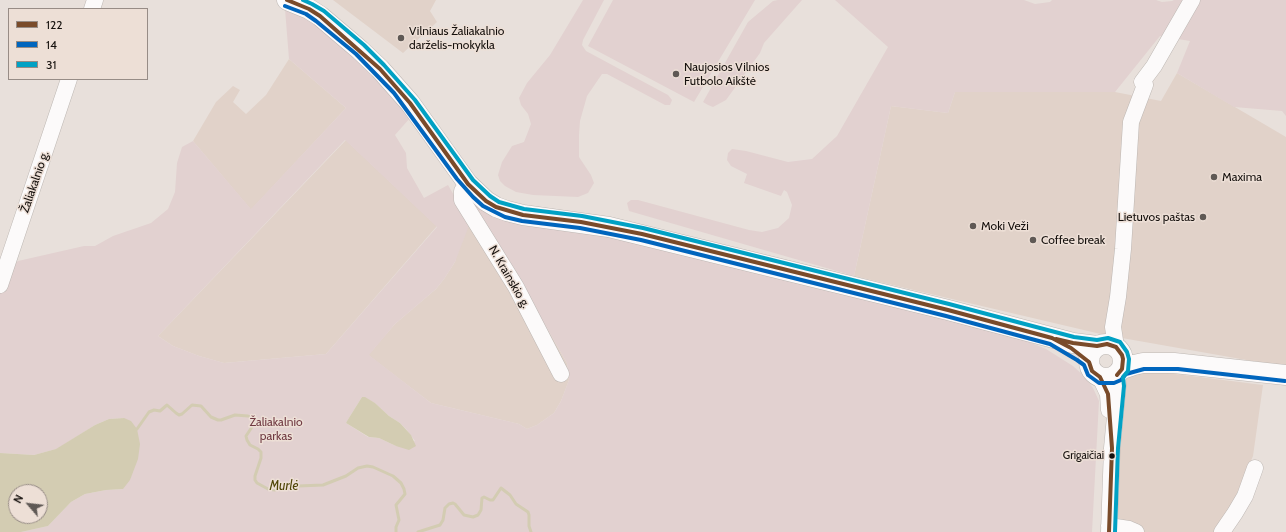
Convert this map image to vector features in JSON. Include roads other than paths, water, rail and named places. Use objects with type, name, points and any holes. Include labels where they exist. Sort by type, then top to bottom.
[{"type":"main road","points":[[287,0],[310,9],[320,16],[380,69],[410,103],[468,184],[486,201],[507,211],[523,215],[581,222],[629,231],[948,310],[1073,343],[1108,359],[1134,365],[1143,363],[1174,363],[1286,375]]},
{"type":"street","points":[[1136,532],[1129,529],[1109,529],[1112,448],[1118,385],[1108,359],[1118,297],[1123,249],[1131,122],[1145,85],[1142,82],[1154,66],[1192,0]]},
{"type":"street","name":"Žaliakalnio g.","points":[[0,285],[69,80]]},
{"type":"street","name":"N. Krainskio g.","points":[[468,184],[462,191],[462,200],[516,287],[562,374]]},
{"type":"street","points":[[1222,532],[1245,496],[1255,468]]},
{"type":"waterway","name":"Murlė","points":[[135,430],[149,412],[154,410],[160,411],[167,405],[179,415],[192,405],[201,406],[211,417],[218,420],[235,415],[248,416],[252,418],[254,424],[246,436],[247,440],[250,445],[261,452],[261,458],[255,476],[257,483],[268,489],[275,490],[298,486],[323,485],[346,476],[358,468],[367,466],[373,467],[393,476],[401,483],[404,489],[405,494],[396,505],[399,520],[396,527],[396,532]]},
{"type":"waterway","name":"Murlė","points":[[418,532],[440,525],[443,520],[445,508],[449,504],[455,504],[464,515],[473,517],[478,515],[481,510],[482,498],[484,497],[493,500],[501,488],[510,495],[516,504],[528,512],[531,532]]},
{"type":"place","name":"Vilniaus Žaliakalnio darželis-mokykla","points":[[401,38]]},
{"type":"place","name":"Naujosios Vilnios Futbolo Aikštė","points":[[676,74]]},
{"type":"place","name":"Maxima","points":[[1214,177]]},
{"type":"place","name":"Lietuvos paštas","points":[[1203,217]]},
{"type":"place","name":"Moki Veži","points":[[973,226]]},
{"type":"place","name":"Coffee break","points":[[1033,240]]},
{"type":"place","name":"Grigaičiai","points":[[1112,456]]},
{"type":"park label","name":"Žaliakalnio parkas","points":[[276,429]]}]
